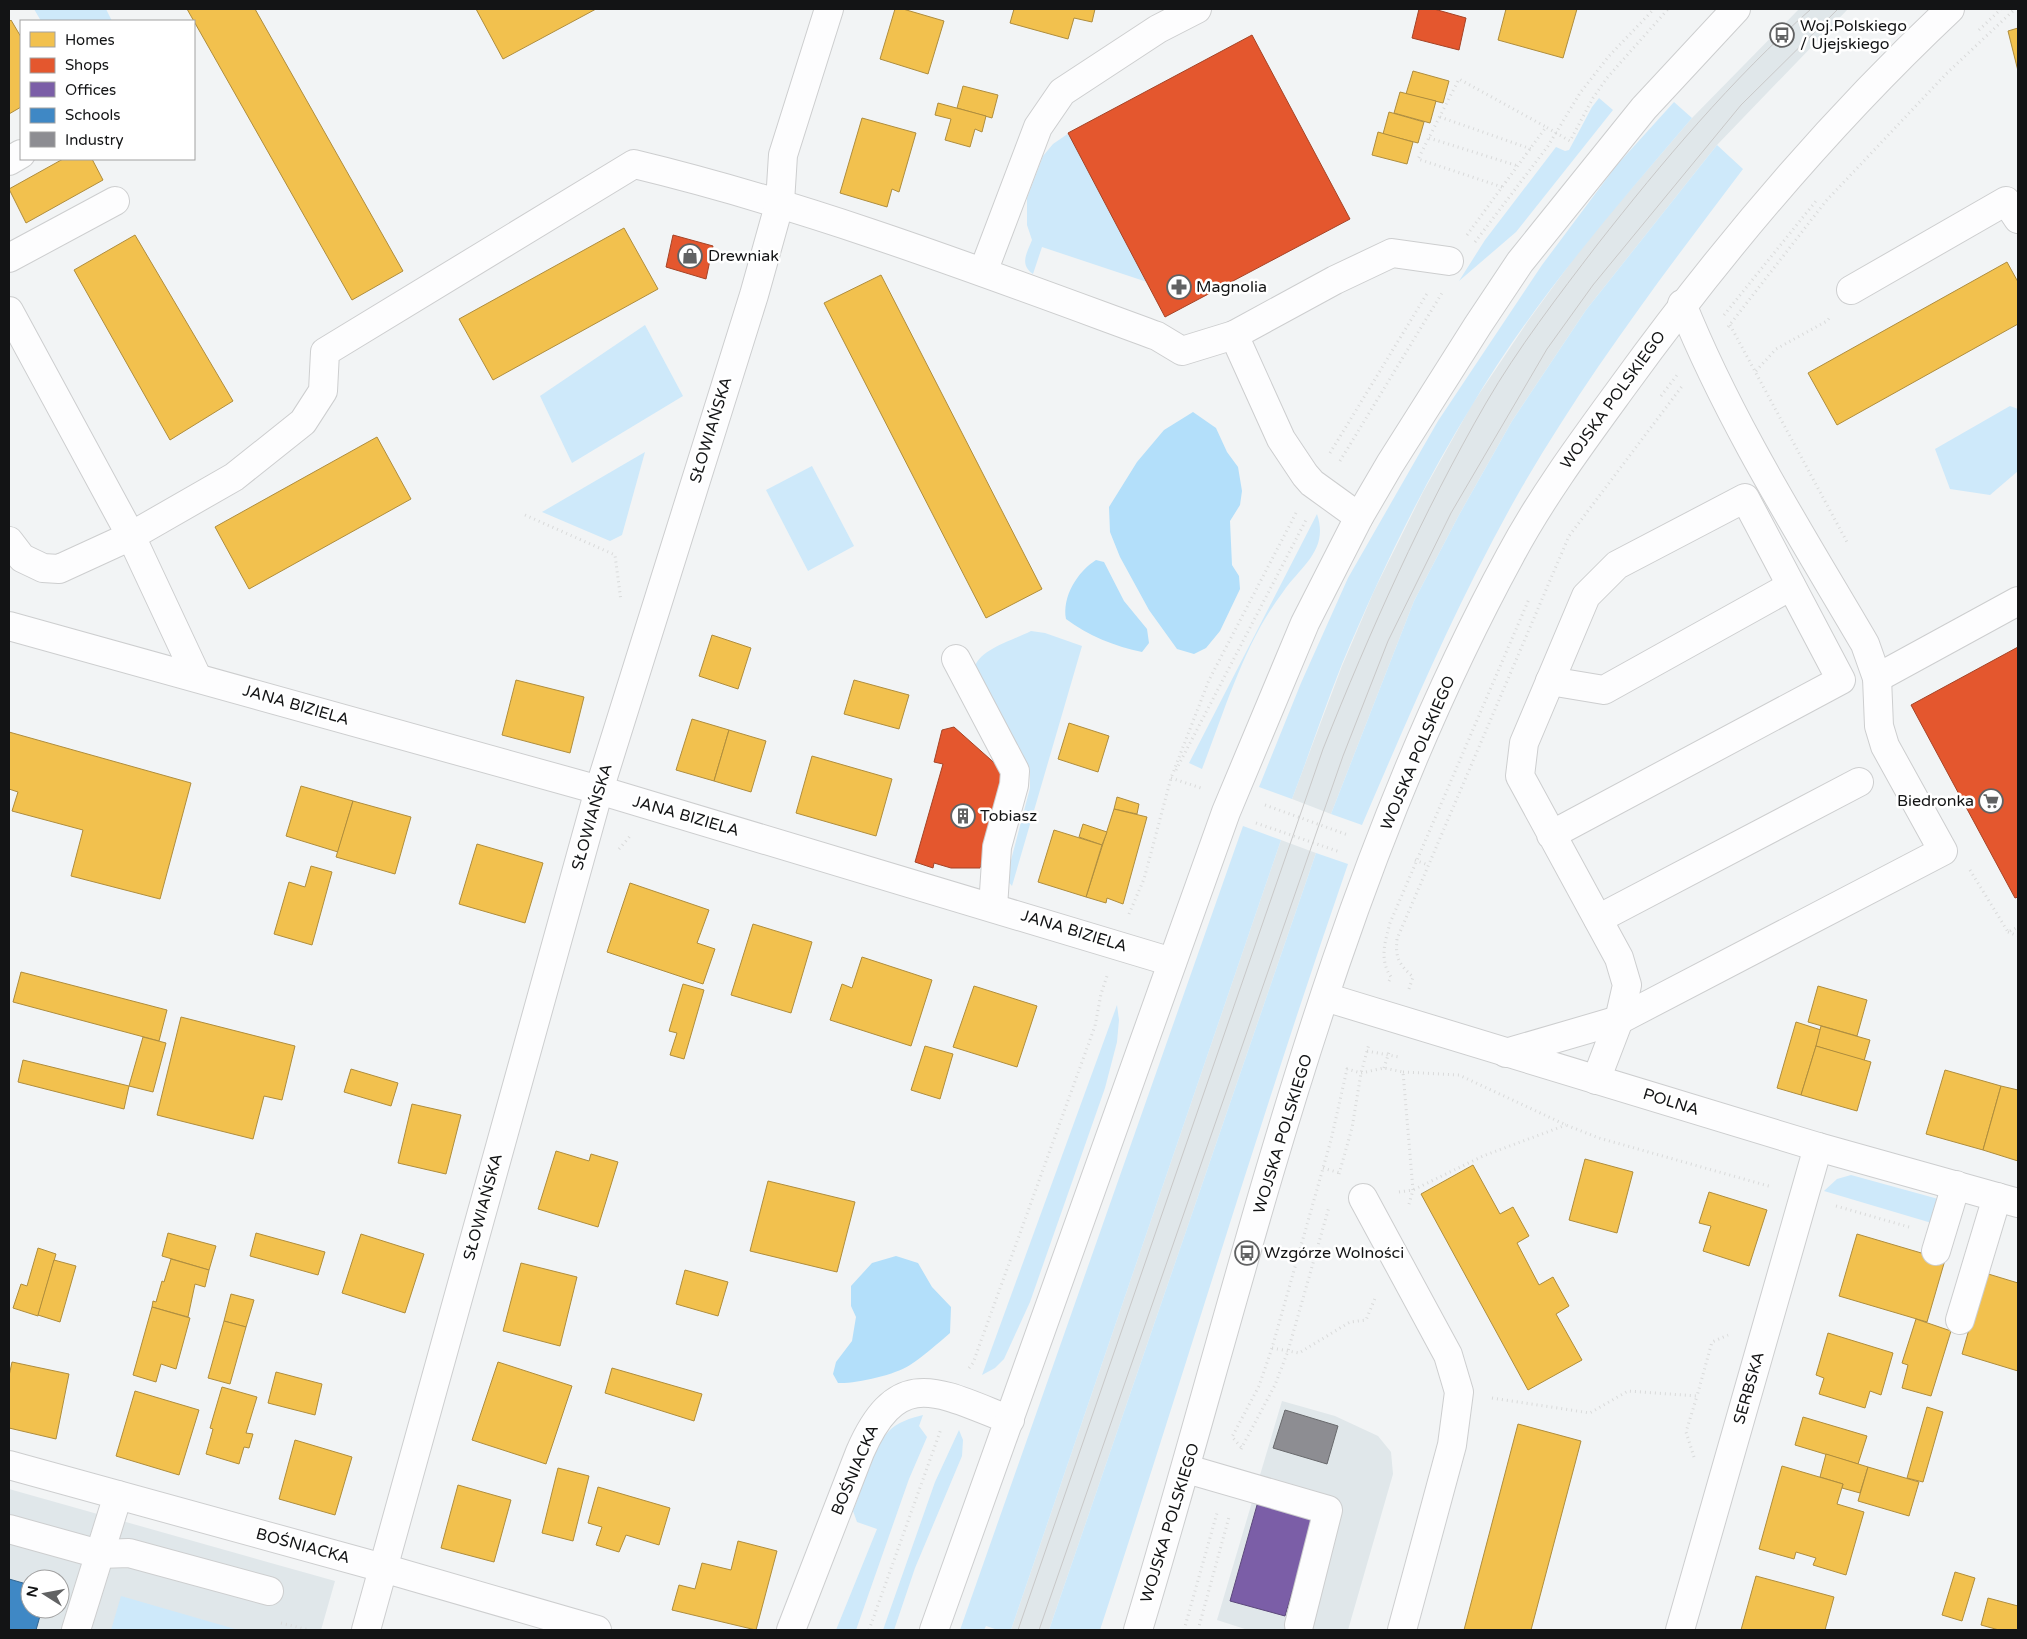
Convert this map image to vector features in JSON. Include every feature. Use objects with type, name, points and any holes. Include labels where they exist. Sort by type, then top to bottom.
[{"type":"street","name":"SŁOWIAŃSKA","points":[[366,1630],[598,790],[754,295],[780,202],[783,155],[829,9]]},
{"type":"street","points":[[983,272],[1038,127],[1062,92],[1158,29],[1197,9]]},
{"type":"street","points":[[934,1630],[1230,803],[1305,622],[1359,517],[1478,324],[1520,262],[1644,108],[1736,9]]},
{"type":"street","name":"WOJSKA POLSKIEGO","points":[[1138,1630],[1187,1469],[1247,1253],[1325,997],[1375,854],[1465,642],[1512,552],[1566,464],[1682,304],[1800,164],[1902,54],[1950,9]]},
{"type":"street","points":[[9,162],[20,155]]},
{"type":"street","points":[[9,541],[22,558],[44,568],[59,569],[131,536],[234,477],[303,422],[323,391],[325,352],[634,164],[780,202],[983,272],[1157,336],[1182,351],[1234,335],[1335,280],[1392,253],[1448,273]]},
{"type":"street","points":[[1851,290],[2006,200],[2018,219]]},
{"type":"street","points":[[9,258],[116,202]]},
{"type":"street","points":[[1506,1053],[1619,1020],[1943,851],[1885,746],[1879,726],[1877,678],[1865,644],[1749,445],[1704,357],[1682,304]]},
{"type":"street","points":[[9,311],[131,536],[197,678]]},
{"type":"street","points":[[1234,335],[1281,439],[1317,486],[1359,517]]},
{"type":"street","points":[[1552,835],[1841,680],[1745,498],[1617,565],[1586,596],[1524,743],[1520,776],[1552,835],[1598,919],[1619,958],[1627,985],[1619,1020],[1596,1080]]},
{"type":"street","points":[[1550,681],[1604,690],[1792,586]]},
{"type":"street","points":[[1877,678],[2018,601]]},
{"type":"street","name":"JANA BIZIELA","points":[[9,626],[598,790],[1172,962]]},
{"type":"street","points":[[956,659],[1015,771],[1014,785],[997,847],[993,907]]},
{"type":"street","points":[[1598,919],[1859,782]]},
{"type":"street","name":"POLNA","points":[[1325,997],[1818,1147],[2008,1200]]},
{"type":"street","name":"SERBSKA","points":[[1680,1630],[1818,1147]]},
{"type":"street","points":[[1939,1243],[1956,1185]]},
{"type":"street","points":[[1363,1198],[1448,1355],[1459,1392],[1452,1445],[1402,1630]]},
{"type":"street","points":[[1960,1320],[2008,1200]]},
{"type":"street","name":"BOŚNIACKA","points":[[791,1630],[871,1426],[886,1407],[902,1396],[918,1393],[934,1394],[952,1398],[1010,1420]]},
{"type":"street","name":"BOŚNIACKA","points":[[9,1465],[384,1568],[596,1630]]},
{"type":"street","points":[[1187,1469],[1328,1510],[1298,1625]]},
{"type":"street","points":[[76,1630],[118,1495]]},
{"type":"street","points":[[9,1529],[99,1554],[129,1553],[269,1591]]},
{"type":"path","points":[[1474,244],[1557,133],[1580,93],[1608,56],[1654,9]]},
{"type":"path","points":[[1502,188],[1418,159],[1460,80],[1570,141],[1593,98],[1607,78],[1668,9]]},
{"type":"path","points":[[1384,1068],[1413,977],[1399,963],[1395,954],[1397,939],[1569,536],[1704,357],[1826,201],[1939,81],[2015,9]]},
{"type":"path","points":[[1440,117],[1531,149]]},
{"type":"path","points":[[1131,908],[1144,879],[1171,778],[1209,680],[1317,486],[1502,188],[1546,127]]},
{"type":"path","points":[[1429,138],[1518,166]]},
{"type":"path","points":[[1171,778],[1188,750],[1357,406],[1448,273]]},
{"type":"path","points":[[1756,371],[1776,349],[1827,321],[1851,290]]},
{"type":"path","points":[[525,515],[615,555],[622,603]]},
{"type":"path","points":[[1171,778],[1230,803],[1375,854],[1428,865]]},
{"type":"path","points":[[1197,788],[1230,803],[1375,854],[1408,879]]},
{"type":"path","points":[[1943,851],[1968,867],[2008,932],[2018,936]]},
{"type":"path","points":[[2008,932],[2018,927]]},
{"type":"path","points":[[967,1369],[973,1362],[1096,1026],[1105,984]]},
{"type":"path","points":[[1403,1072],[1459,1075],[1566,1125],[1599,1138],[1803,1196],[1939,1243]]},
{"type":"path","points":[[1363,1198],[1413,1190],[1483,1156],[1566,1125]]},
{"type":"path","points":[[1337,1182],[1352,1128]]},
{"type":"path","points":[[1184,1630],[1232,1481],[1249,1459],[1232,1437],[1259,1386],[1272,1348],[1331,1140]]},
{"type":"path","points":[[1198,1630],[1241,1447],[1275,1385],[1288,1352],[1331,1201]]},
{"type":"path","points":[[1459,1392],[1590,1413],[1628,1391],[1697,1396],[1712,1342],[1735,1332]]},
{"type":"path","points":[[869,1630],[938,1443],[942,1424]]},
{"type":"shaded area","points":[[34,9],[106,9],[112,20],[40,20]]},
{"type":"shaded area","points":[[1799,9],[1848,9],[1717,145],[1586,310],[1512,421],[1459,515],[1414,601],[1331,814],[1292,799],[1342,666],[1374,591],[1423,492],[1471,406],[1528,321],[1588,239],[1692,118]]},
{"type":"shaded area","points":[[1599,98],[1613,110],[1516,232],[1459,281],[1485,240],[1556,147],[1565,151],[1569,150],[1592,107]]},
{"type":"shaded area","points":[[1674,102],[1692,118],[1604,222],[1547,294],[1495,368],[1435,469],[1386,565],[1356,631],[1335,681],[1292,799],[1259,787],[1301,683],[1348,578],[1438,421],[1542,265],[1616,166]]},
{"type":"shaded area","points":[[1069,133],[1147,282],[1042,247],[1033,274],[1026,266],[1025,258],[1032,240],[1027,225],[1027,198],[1043,156],[1053,144]]},
{"type":"shaded area","points":[[1717,145],[1743,169],[1656,285],[1600,364],[1522,487],[1457,611],[1362,825],[1331,814],[1414,601],[1459,515],[1512,421],[1586,310]]},
{"type":"shaded area","points":[[645,325],[683,396],[572,463],[540,396]]},
{"type":"shaded area","points":[[2010,406],[2018,409],[2018,471],[1990,495],[1950,489],[1935,449]]},
{"type":"shaded area","points":[[1193,412],[1216,428],[1227,452],[1238,467],[1242,491],[1240,505],[1230,521],[1232,565],[1239,576],[1240,589],[1220,631],[1206,648],[1194,654],[1177,649],[1149,610],[1120,557],[1110,532],[1109,507],[1137,462],[1164,430]]},
{"type":"shaded area","points":[[645,452],[622,535],[610,541],[542,512]]},
{"type":"shaded area","points":[[812,466],[854,546],[808,571],[766,490]]},
{"type":"shaded area","points":[[1317,514],[1320,527],[1317,547],[1269,612],[1257,633],[1236,678],[1202,769],[1189,763]]},
{"type":"shaded area","points":[[1096,560],[1104,562],[1124,601],[1147,629],[1149,643],[1142,652],[1102,640],[1066,619],[1066,602],[1072,586],[1083,571]]},
{"type":"shaded area","points":[[1031,631],[1045,633],[1082,646],[1012,886],[1006,879],[1030,788],[1030,773],[975,666],[984,654],[991,649]]},
{"type":"shaded area","points":[[1243,826],[1281,840],[1011,1630],[998,1630],[986,1626],[984,1630],[960,1630]]},
{"type":"shaded area","points":[[1281,840],[1316,853],[1049,1630],[1011,1630]]},
{"type":"shaded area","points":[[1316,853],[1348,864],[1284,1055],[1100,1630],[1049,1630]]},
{"type":"shaded area","points":[[1117,1005],[1119,1020],[1117,1042],[1105,1088],[1030,1302],[1004,1359],[995,1368],[982,1375]]},
{"type":"shaded area","points":[[1851,1175],[1942,1200],[1935,1224],[1824,1191],[1837,1179]]},
{"type":"shaded area","points":[[896,1256],[918,1263],[932,1287],[951,1307],[950,1333],[920,1358],[903,1369],[875,1378],[838,1383],[833,1374],[836,1362],[852,1341],[856,1317],[851,1306],[851,1286],[872,1263]]},
{"type":"shaded area","points":[[1282,1401],[1335,1416],[1378,1436],[1391,1452],[1393,1474],[1348,1630],[1248,1630],[1217,1620]]},
{"type":"shaded area","points":[[923,1415],[919,1426],[927,1437],[909,1479],[856,1630],[836,1630],[877,1529],[857,1522],[853,1511],[873,1458],[888,1432],[904,1421]]},
{"type":"shaded area","points":[[959,1430],[963,1440],[962,1456],[915,1568],[894,1630],[883,1630],[935,1482]]},
{"type":"shaded area","points":[[9,1489],[335,1581],[321,1630],[9,1630]]},
{"type":"shaded area","points":[[121,1596],[235,1629],[111,1630]]},
{"type":"building: Homes","points":[[187,9],[255,9],[403,271],[352,300],[195,23],[195,20]]},
{"type":"building: Homes","points":[[476,9],[596,9],[503,59]]},
{"type":"building: Homes","points":[[895,9],[903,9],[944,21],[928,74],[880,59]]},
{"type":"building: Homes","points":[[1014,9],[1095,9],[1092,22],[1074,18],[1068,39],[1010,23]]},
{"type":"building: Homes","points":[[1506,9],[1577,9],[1563,58],[1498,40]]},
{"type":"building: Homes","points":[[11,20],[20,35],[20,108],[9,114],[9,22]]},
{"type":"building: Homes","points":[[2018,28],[2018,71],[2008,31]]},
{"type":"building: Homes","points":[[1413,71],[1449,81],[1443,103],[1406,94]]},
{"type":"building: Homes","points":[[963,86],[998,95],[992,118],[957,108]]},
{"type":"building: Homes","points":[[1400,92],[1436,101],[1430,123],[1394,113]]},
{"type":"building: Homes","points":[[938,103],[986,116],[982,132],[975,129],[970,147],[945,140],[951,119],[935,115]]},
{"type":"building: Homes","points":[[1389,112],[1424,122],[1418,143],[1383,134]]},
{"type":"building: Homes","points":[[862,118],[916,133],[899,192],[892,189],[887,207],[840,193]]},
{"type":"building: Homes","points":[[1378,132],[1413,142],[1407,164],[1372,155]]},
{"type":"building: Homes","points":[[61,160],[93,160],[103,180],[26,223],[9,189]]},
{"type":"building: Homes","points":[[624,228],[658,289],[493,380],[459,319]]},
{"type":"building: Homes","points":[[135,235],[233,401],[170,440],[74,270]]},
{"type":"building: Homes","points":[[2007,262],[2018,282],[2018,324],[1837,425],[1808,373]]},
{"type":"building: Homes","points":[[881,275],[1042,589],[986,618],[824,303]]},
{"type":"building: Homes","points":[[377,437],[411,499],[249,589],[215,527]]},
{"type":"building: Homes","points":[[712,635],[751,648],[738,689],[699,676]]},
{"type":"building: Homes","points":[[516,680],[584,697],[570,753],[502,735]]},
{"type":"building: Homes","points":[[854,680],[909,695],[899,729],[844,714]]},
{"type":"building: Homes","points":[[692,719],[729,730],[714,781],[676,770]]},
{"type":"building: Homes","points":[[1069,723],[1109,736],[1098,772],[1058,759]]},
{"type":"building: Homes","points":[[729,730],[766,741],[751,792],[714,781]]},
{"type":"building: Homes","points":[[9,732],[191,783],[160,899],[71,876],[83,830],[12,811],[18,792],[9,789]]},
{"type":"building: Homes","points":[[812,756],[892,779],[876,836],[796,813]]},
{"type":"building: Homes","points":[[301,786],[353,801],[338,852],[286,836]]},
{"type":"building: Homes","points":[[1117,797],[1139,804],[1137,814],[1114,809]]},
{"type":"building: Homes","points":[[353,801],[411,817],[395,874],[336,857]]},
{"type":"building: Homes","points":[[1114,809],[1147,817],[1123,904],[1107,898],[1106,903],[1086,897]]},
{"type":"building: Homes","points":[[1083,824],[1107,832],[1102,845],[1079,837]]},
{"type":"building: Homes","points":[[1054,830],[1102,845],[1086,897],[1038,882]]},
{"type":"building: Homes","points":[[477,844],[543,863],[525,923],[459,904]]},
{"type":"building: Homes","points":[[311,866],[332,872],[312,945],[274,934],[289,882],[305,887]]},
{"type":"building: Homes","points":[[630,883],[709,910],[697,943],[715,949],[703,984],[607,952]]},
{"type":"building: Homes","points":[[753,924],[812,942],[791,1013],[731,995]]},
{"type":"building: Homes","points":[[862,957],[932,980],[911,1046],[830,1020],[842,984],[852,988]]},
{"type":"building: Homes","points":[[21,972],[167,1010],[159,1041],[13,1002]]},
{"type":"building: Homes","points":[[683,984],[704,990],[684,1059],[670,1055],[677,1033],[669,1031]]},
{"type":"building: Homes","points":[[974,986],[1037,1006],[1017,1067],[953,1047]]},
{"type":"building: Homes","points":[[1818,986],[1867,1000],[1857,1036],[1808,1022]]},
{"type":"building: Homes","points":[[181,1017],[295,1046],[282,1100],[264,1096],[253,1139],[157,1115]]},
{"type":"building: Homes","points":[[1796,1022],[1821,1030],[1801,1095],[1777,1088]]},
{"type":"building: Homes","points":[[1821,1026],[1870,1040],[1864,1061],[1816,1046]]},
{"type":"building: Homes","points":[[143,1037],[166,1043],[153,1092],[129,1086]]},
{"type":"building: Homes","points":[[925,1046],[953,1054],[940,1099],[911,1090]]},
{"type":"building: Homes","points":[[1816,1046],[1871,1062],[1857,1111],[1801,1095]]},
{"type":"building: Homes","points":[[23,1060],[129,1086],[124,1109],[18,1082]]},
{"type":"building: Homes","points":[[351,1069],[398,1083],[391,1106],[344,1092]]},
{"type":"building: Homes","points":[[1945,1070],[2001,1086],[1983,1150],[1926,1134]]},
{"type":"building: Homes","points":[[2001,1086],[2018,1090],[2018,1161],[1983,1150]]},
{"type":"building: Homes","points":[[412,1104],[461,1115],[446,1174],[398,1163]]},
{"type":"building: Homes","points":[[556,1151],[589,1161],[591,1154],[618,1162],[598,1227],[538,1209]]},
{"type":"building: Homes","points":[[1585,1159],[1633,1172],[1617,1233],[1569,1220]]},
{"type":"building: Homes","points":[[1473,1165],[1500,1214],[1513,1207],[1529,1236],[1517,1243],[1539,1285],[1553,1277],[1569,1306],[1556,1314],[1582,1360],[1528,1390],[1421,1194]]},
{"type":"building: Homes","points":[[768,1181],[855,1202],[837,1272],[750,1251]]},
{"type":"building: Homes","points":[[1709,1192],[1767,1210],[1749,1266],[1703,1251],[1711,1226],[1699,1223]]},
{"type":"building: Homes","points":[[168,1233],[216,1246],[209,1270],[162,1256]]},
{"type":"building: Homes","points":[[256,1233],[325,1252],[318,1275],[250,1256]]},
{"type":"building: Homes","points":[[361,1234],[424,1254],[405,1313],[342,1293]]},
{"type":"building: Homes","points":[[1857,1234],[1945,1260],[1927,1322],[1839,1296]]},
{"type":"building: Homes","points":[[38,1248],[56,1254],[38,1316],[13,1308],[21,1284],[27,1286]]},
{"type":"building: Homes","points":[[171,1259],[209,1270],[205,1287],[195,1284],[188,1317],[152,1307],[153,1301],[156,1302],[162,1281],[164,1282]]},
{"type":"building: Homes","points":[[54,1260],[76,1266],[60,1322],[38,1315]]},
{"type":"building: Homes","points":[[521,1263],[577,1277],[560,1346],[503,1331]]},
{"type":"building: Homes","points":[[685,1270],[728,1282],[718,1316],[676,1304]]},
{"type":"building: Homes","points":[[1985,1273],[2018,1283],[2018,1371],[1962,1354]]},
{"type":"building: Homes","points":[[231,1294],[254,1300],[246,1327],[224,1321]]},
{"type":"building: Homes","points":[[152,1307],[190,1318],[176,1369],[161,1364],[156,1382],[133,1375]]},
{"type":"building: Homes","points":[[1916,1319],[1951,1331],[1931,1396],[1902,1388],[1908,1365],[1902,1363]]},
{"type":"building: Homes","points":[[224,1321],[246,1327],[230,1384],[208,1378]]},
{"type":"building: Homes","points":[[1828,1333],[1893,1353],[1881,1395],[1870,1391],[1865,1408],[1819,1394],[1824,1378],[1816,1375]]},
{"type":"building: Homes","points":[[12,1362],[69,1374],[56,1439],[9,1428],[9,1376]]},
{"type":"building: Homes","points":[[498,1362],[572,1386],[546,1464],[472,1440]]},
{"type":"building: Homes","points":[[612,1368],[702,1394],[694,1421],[605,1393]]},
{"type":"building: Homes","points":[[276,1372],[322,1384],[315,1415],[268,1403]]},
{"type":"building: Homes","points":[[222,1387],[257,1397],[246,1433],[253,1434],[249,1448],[244,1447],[239,1464],[206,1454],[213,1429],[210,1428]]},
{"type":"building: Homes","points":[[135,1391],[199,1410],[179,1475],[116,1456]]},
{"type":"building: Homes","points":[[1927,1407],[1943,1412],[1923,1482],[1907,1478]]},
{"type":"building: Homes","points":[[1803,1417],[1867,1436],[1858,1464],[1795,1445]]},
{"type":"building: Homes","points":[[1518,1424],[1581,1441],[1531,1630],[1464,1630]]},
{"type":"building: Homes","points":[[295,1440],[352,1457],[335,1515],[279,1499]]},
{"type":"building: Homes","points":[[1826,1454],[1868,1467],[1860,1493],[1842,1488],[1843,1484],[1820,1477]]},
{"type":"building: Homes","points":[[1782,1466],[1843,1484],[1837,1504],[1864,1512],[1846,1575],[1813,1565],[1816,1558],[1796,1552],[1794,1559],[1759,1549]]},
{"type":"building: Homes","points":[[1868,1467],[1919,1482],[1909,1516],[1858,1501]]},
{"type":"building: Homes","points":[[558,1468],[589,1476],[573,1541],[542,1533]]},
{"type":"building: Homes","points":[[458,1485],[511,1500],[494,1562],[441,1548]]},
{"type":"building: Homes","points":[[598,1487],[670,1508],[659,1545],[626,1535],[619,1552],[596,1545],[602,1527],[588,1523]]},
{"type":"building: Homes","points":[[738,1541],[777,1551],[756,1630],[672,1610],[679,1585],[695,1589],[702,1563],[731,1570]]},
{"type":"building: Homes","points":[[1955,1572],[1975,1578],[1962,1621],[1942,1615]]},
{"type":"building: Homes","points":[[1756,1576],[1834,1597],[1825,1630],[1741,1630]]},
{"type":"building: Homes","points":[[1988,1598],[2018,1606],[2018,1630],[1999,1630],[1981,1625]]},
{"type":"building: Shops","points":[[1419,9],[1434,9],[1466,18],[1459,50],[1412,38]]},
{"type":"building: Shops","points":[[1252,35],[1350,219],[1165,317],[1068,133]]},
{"type":"building: Shops","name":"Drewniak","points":[[673,235],[713,246],[706,279],[666,267]]},
{"type":"building: Shops","name":"Biedronka","points":[[2018,647],[2018,897],[2015,898],[1911,705]]},
{"type":"building: Shops","name":"Tobiasz","points":[[954,727],[1009,776],[980,868],[951,868],[934,863],[933,868],[915,862],[943,764],[934,762],[942,730]]},
{"type":"building: Offices","points":[[1259,1498],[1315,1514],[1285,1616],[1230,1601]]},
{"type":"building: Schools","points":[[9,1579],[20,1582],[20,1619],[39,1619],[36,1630],[9,1630]]},
{"type":"building: Industry","points":[[1285,1410],[1338,1426],[1327,1464],[1273,1448]]},
{"type":"tram line","points":[[1018,1630],[1323,749],[1378,617],[1440,487],[1498,383],[1525,342],[1597,245],[1699,122],[1753,64],[1811,9]]},
{"type":"tram line","points":[[1039,1630],[1343,756],[1388,641],[1451,513],[1547,349],[1593,285],[1741,105],[1838,9]]},
{"type":"place","name":"Woj.Polskiego / Ujejskiego","points":[[1782,35]]},
{"type":"place","name":"Drewniak","points":[[690,256]]},
{"type":"place","name":"Magnolia","points":[[1179,287]]},
{"type":"place","name":"Biedronka","points":[[1991,801]]},
{"type":"place","name":"Tobiasz","points":[[963,816]]},
{"type":"place","name":"Wzgórze Wolności","points":[[1247,1253]]}]
